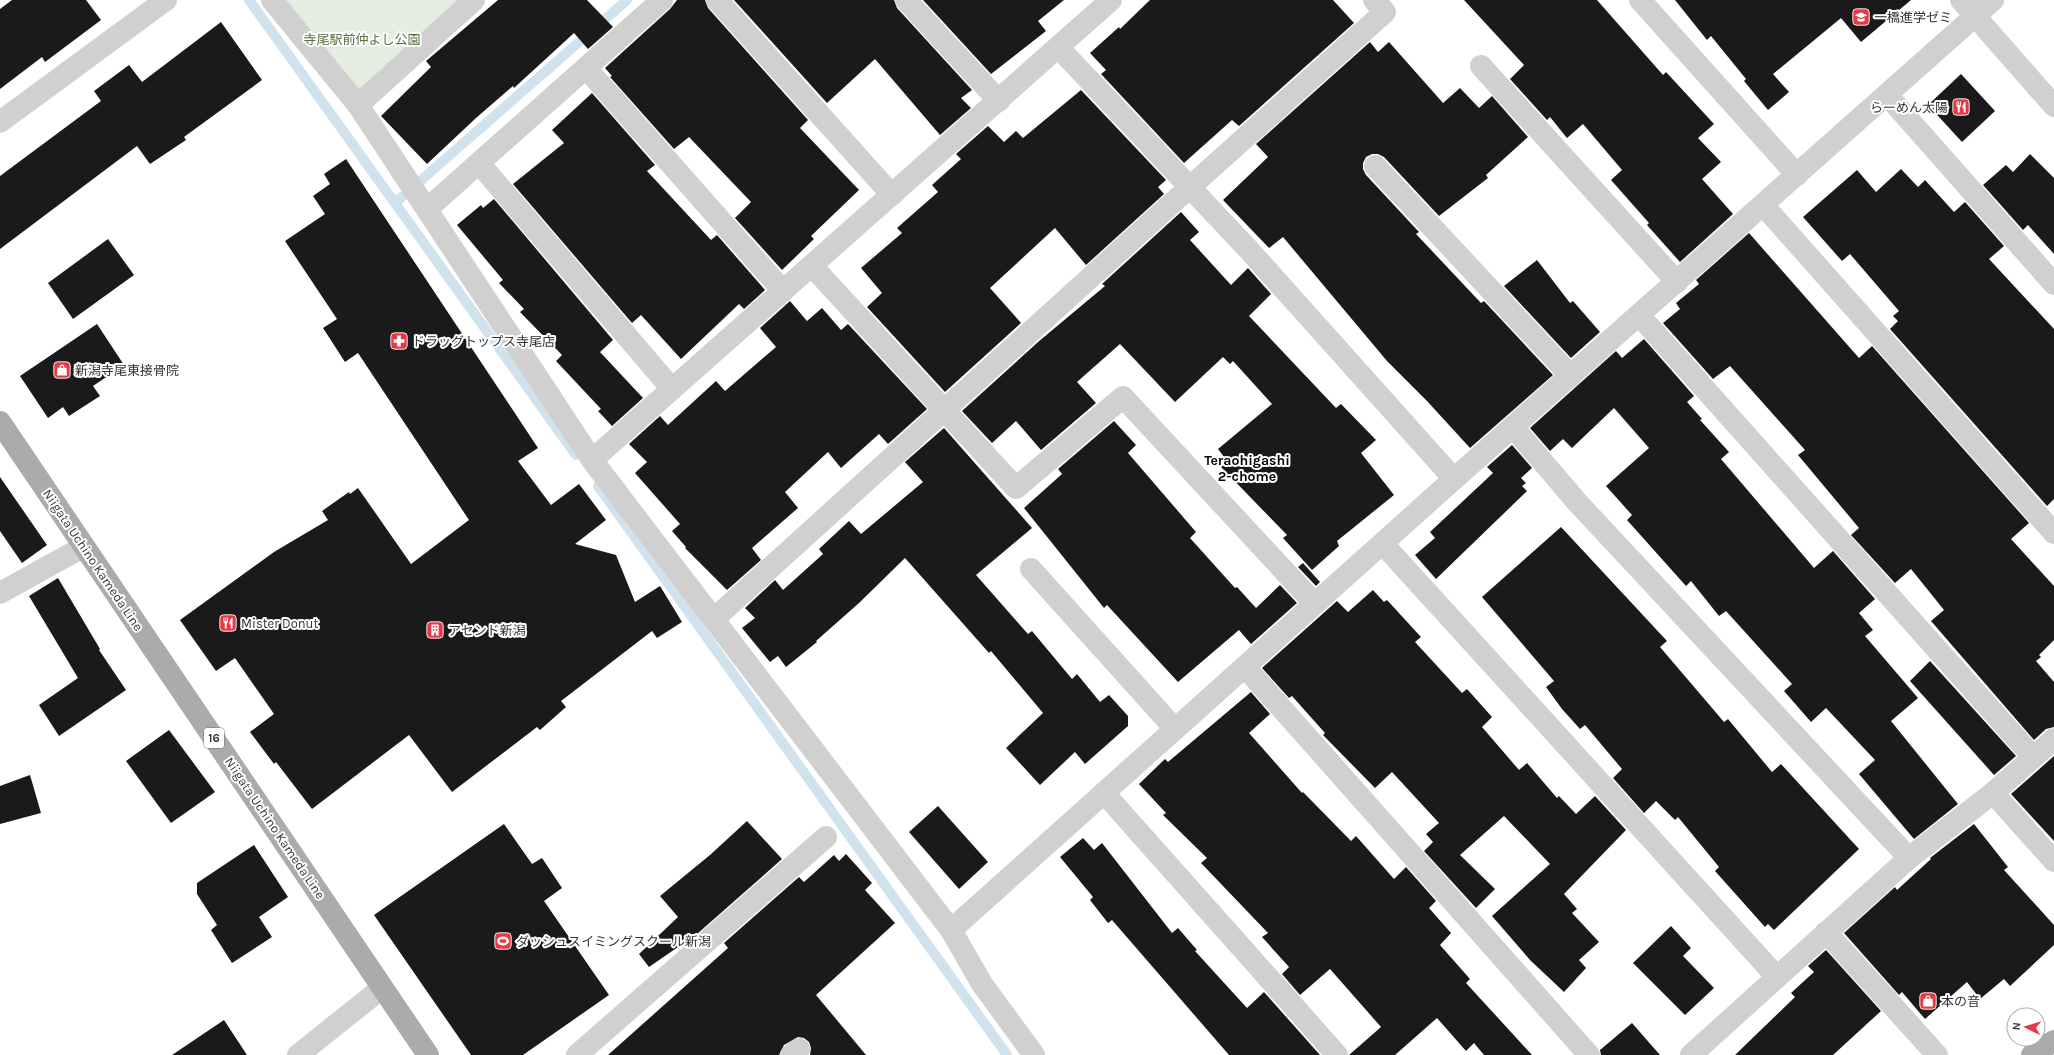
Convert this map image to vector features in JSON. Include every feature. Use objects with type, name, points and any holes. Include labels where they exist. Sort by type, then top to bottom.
[{"type":"main road","name":"Niigata Uchino Kameda Line","points":[[0,422],[83,547],[428,1055]]},
{"type":"main road","points":[[2032,1055],[2054,1041]]},
{"type":"street","points":[[0,122],[166,0]]},
{"type":"street","points":[[272,0],[358,105],[592,460],[951,930],[982,984],[1034,1055]]},
{"type":"street","points":[[358,105],[474,0]]},
{"type":"street","points":[[427,209],[662,0]]},
{"type":"street","points":[[717,0],[892,196]]},
{"type":"street","points":[[906,0],[999,101]]},
{"type":"street","points":[[714,619],[1385,12],[1374,0]]},
{"type":"street","points":[[1640,0],[1797,175]]},
{"type":"street","points":[[1961,0],[2054,106]]},
{"type":"street","points":[[951,930],[1454,479],[1993,0]]},
{"type":"street","points":[[592,460],[1059,48],[1105,2]]},
{"type":"street","points":[[1059,48],[1190,187],[1454,479]]},
{"type":"street","points":[[1481,66],[1677,282]]},
{"type":"street","points":[[586,68],[783,291]]},
{"type":"street","points":[[1887,95],[2054,284]]},
{"type":"street","points":[[479,163],[672,389]]},
{"type":"street","points":[[1375,166],[1571,376]]},
{"type":"street","points":[[1763,205],[2054,533]]},
{"type":"street","points":[[812,266],[1016,488],[1123,397],[1315,604]]},
{"type":"street","points":[[1639,315],[2033,757]]},
{"type":"street","points":[[1513,427],[1577,502],[1908,858]]},
{"type":"street","points":[[1383,544],[1777,977]]},
{"type":"street","points":[[0,593],[83,547]]},
{"type":"street","points":[[1031,569],[1175,729]]},
{"type":"street","points":[[1244,667],[1589,1055]]},
{"type":"street","points":[[1694,1054],[1908,858],[1993,793],[2054,739]]},
{"type":"street","points":[[1104,793],[1337,1055]]},
{"type":"street","points":[[1993,793],[2054,861]]},
{"type":"street","points":[[577,1055],[826,837]]},
{"type":"street","points":[[1826,932],[1937,1055]]},
{"type":"street","points":[[298,1055],[382,988]]},
{"type":"green space","name":"寺尾駅前仲よし公園","points":[[284,0],[457,1],[363,91],[349,87]]},
{"type":"building","points":[[12,0],[86,0],[101,20],[45,62],[42,57],[0,89],[0,9]]},
{"type":"building","points":[[498,0],[587,0],[613,27],[588,49],[574,33],[514,88],[513,86],[476,118],[427,164],[381,116],[431,67],[426,61]]},
{"type":"building","points":[[677,0],[705,0],[708,8],[808,120],[800,128],[859,190],[811,236],[814,239],[782,270],[735,218],[751,202],[689,137],[674,149],[610,77],[612,76],[605,68],[670,9]]},
{"type":"building","points":[[734,0],[894,0],[897,8],[972,90],[961,98],[971,108],[940,135],[875,59],[827,103]]},
{"type":"building","points":[[923,0],[1064,0],[1038,21],[1046,31],[991,74]]},
{"type":"building","points":[[1150,0],[1333,0],[1354,23],[1239,126],[1232,120],[1184,163],[1101,74],[1106,70],[1090,53],[1119,27],[1120,29]]},
{"type":"building","points":[[1464,0],[1597,0],[1663,75],[1666,72],[1714,124],[1698,138],[1721,162],[1702,179],[1733,214],[1680,262],[1647,225],[1649,223],[1611,180],[1622,170],[1583,124],[1567,138],[1550,117],[1547,120],[1510,79],[1524,65]]},
{"type":"building","points":[[1675,0],[1911,0],[1861,42],[1841,18],[1773,74],[1789,92],[1768,110],[1744,81],[1746,79],[1711,36],[1707,40]]},
{"type":"building","points":[[221,22],[262,80],[184,137],[186,140],[150,164],[137,146],[0,249],[0,176],[101,101],[94,91],[129,65],[142,82]]},
{"type":"building","points":[[1370,42],[1378,52],[1389,42],[1443,103],[1460,88],[1479,108],[1492,96],[1528,137],[1486,175],[1488,178],[1439,216],[1384,157],[1378,154],[1372,154],[1366,157],[1363,163],[1363,169],[1366,175],[1419,232],[1416,234],[1481,303],[1484,301],[1553,375],[1470,448],[1427,401],[1387,361],[1283,237],[1269,248],[1223,200],[1268,157],[1256,144]]},
{"type":"building","points":[[1961,74],[1995,111],[1962,142],[1928,105]]},
{"type":"building","points":[[1081,90],[1166,180],[1158,187],[1164,194],[1086,265],[1055,228],[990,288],[1021,323],[945,392],[867,307],[882,293],[861,268],[902,233],[897,228],[938,192],[932,185],[961,159],[956,154],[988,126],[1004,142],[1016,131],[1023,138]]},
{"type":"building","points":[[592,93],[655,165],[647,171],[711,240],[717,235],[765,290],[744,309],[739,304],[681,359],[641,315],[632,323],[513,184],[564,143],[552,130]]},
{"type":"building","points":[[2030,154],[2054,178],[2054,254],[2028,225],[2023,230],[1983,185],[2006,165],[2013,172]]},
{"type":"building","points":[[346,159],[538,448],[518,461],[551,505],[579,484],[606,520],[575,544],[616,555],[635,602],[660,586],[682,622],[657,638],[652,631],[561,701],[566,707],[540,730],[537,727],[452,792],[409,735],[312,809],[276,762],[274,764],[250,732],[274,714],[235,658],[216,671],[180,620],[274,552],[328,520],[322,511],[349,492],[350,494],[358,488],[411,564],[469,520],[358,353],[345,362],[323,328],[337,319],[285,241],[325,214],[313,196],[330,184],[324,174]]},
{"type":"building","points":[[1901,169],[1918,187],[1925,180],[1954,212],[1965,202],[2004,246],[1989,259],[2054,329],[2054,499],[2047,506],[1890,329],[1898,321],[1893,316],[1899,311],[1850,254],[1842,261],[1803,217],[1857,170],[1876,192]]},
{"type":"building","points":[[494,199],[613,340],[600,352],[643,398],[612,426],[598,411],[601,409],[556,361],[562,355],[520,312],[524,309],[499,283],[503,280],[457,225],[481,205],[483,208]]},
{"type":"building","points":[[1181,212],[1199,232],[1190,240],[1231,285],[1248,268],[1271,294],[1249,316],[1336,408],[1341,404],[1376,440],[1361,453],[1394,495],[1337,541],[1339,546],[1312,570],[1283,538],[1287,535],[1221,467],[1228,462],[1218,449],[1272,404],[1233,361],[1230,364],[1223,357],[1175,402],[1120,344],[1077,382],[1096,403],[1041,450],[1016,421],[992,443],[962,411],[1038,342],[1105,286],[1102,284]]},
{"type":"building","points":[[1749,233],[1859,358],[1872,346],[2029,523],[2011,539],[2054,586],[2054,640],[2039,655],[2041,657],[2036,661],[2054,682],[2054,727],[2046,729],[2034,740],[1931,621],[1944,610],[1911,569],[1895,583],[1851,535],[1859,528],[1798,455],[1805,450],[1730,366],[1713,379],[1663,323],[1680,309],[1676,303],[1699,284],[1696,280]]},
{"type":"building","points":[[108,239],[134,275],[73,319],[48,283]]},
{"type":"building","points":[[1537,260],[1570,303],[1573,301],[1600,332],[1571,358],[1504,286]]},
{"type":"building","points":[[790,301],[807,321],[822,308],[841,330],[848,324],[927,409],[888,444],[879,434],[841,468],[828,452],[785,492],[798,508],[752,548],[761,560],[727,590],[685,548],[686,547],[672,531],[680,524],[635,473],[647,462],[629,444],[660,416],[668,425],[716,381],[725,391],[776,347],[760,328]]},
{"type":"building","points":[[97,324],[124,365],[93,386],[100,396],[69,416],[63,407],[48,418],[20,376]]},
{"type":"building","points":[[1644,339],[1694,396],[1687,402],[1702,419],[1700,420],[1729,452],[1721,459],[1814,568],[1833,551],[1875,599],[1859,613],[1873,630],[1865,636],[1918,698],[1891,721],[1958,804],[1914,839],[1859,774],[1875,760],[1826,708],[1811,722],[1784,691],[1792,684],[1726,611],[1719,616],[1691,581],[1686,586],[1627,520],[1632,515],[1606,486],[1649,448],[1614,408],[1572,448],[1563,439],[1550,451],[1530,428],[1616,351],[1622,358]]},
{"type":"building","points":[[1114,421],[1136,445],[1128,453],[1196,532],[1190,538],[1235,588],[1237,587],[1256,608],[1280,585],[1297,603],[1251,644],[1239,630],[1178,682],[1107,605],[1104,608],[1024,508],[1062,474],[1058,469]]},
{"type":"building","points":[[944,428],[1032,528],[976,575],[1028,634],[1032,631],[1072,679],[1077,674],[1100,702],[1109,695],[1128,716],[1128,726],[1085,764],[1075,752],[1040,785],[1006,748],[1043,713],[991,651],[989,653],[905,558],[859,603],[816,641],[817,642],[786,667],[778,656],[770,662],[742,628],[755,618],[745,608],[775,580],[783,590],[823,554],[819,549],[849,521],[861,534],[923,482],[905,462]]},
{"type":"building","points":[[1512,445],[1532,468],[1521,478],[1526,483],[1522,486],[1527,491],[1436,579],[1415,555],[1435,538],[1430,532],[1493,473],[1487,467]]},
{"type":"building","points":[[0,477],[47,545],[22,563],[0,531]]},
{"type":"building","points":[[1561,527],[1667,641],[1660,647],[1724,722],[1728,719],[1772,772],[1781,764],[1859,849],[1774,930],[1768,924],[1765,927],[1715,871],[1719,867],[1678,817],[1675,820],[1656,801],[1644,813],[1613,778],[1622,769],[1585,725],[1580,729],[1562,709],[1546,687],[1554,681],[1482,597]]},
{"type":"building","points":[[1303,563],[1320,582],[1316,586],[1298,567]]},
{"type":"building","points":[[58,578],[100,649],[99,650],[126,690],[59,736],[39,705],[78,678],[29,596]]},
{"type":"building","points":[[1373,590],[1384,602],[1387,600],[1421,637],[1415,642],[1462,693],[1467,689],[1492,717],[1482,727],[1519,770],[1527,763],[1557,798],[1559,796],[1576,814],[1595,796],[1626,830],[1564,894],[1577,909],[1572,913],[1599,942],[1579,960],[1586,968],[1564,992],[1530,960],[1492,916],[1550,864],[1504,816],[1460,855],[1495,889],[1476,908],[1424,851],[1433,842],[1426,834],[1439,823],[1392,772],[1375,788],[1323,735],[1325,733],[1292,696],[1289,698],[1262,668],[1337,601],[1348,612]]},
{"type":"building","points":[[1930,661],[2016,756],[1994,775],[1910,681]]},
{"type":"building","points":[[1251,692],[1270,714],[1249,733],[1302,793],[1303,792],[1351,841],[1356,836],[1394,879],[1406,867],[1436,901],[1429,908],[1451,933],[1440,945],[1470,979],[1466,983],[1532,1055],[1484,1055],[1474,1043],[1466,1051],[1437,1018],[1395,1055],[1349,1055],[1381,1027],[1330,969],[1300,995],[1282,974],[1289,967],[1262,937],[1268,933],[1201,863],[1207,858],[1163,815],[1166,813],[1139,784],[1165,759],[1168,762]]},
{"type":"building","points":[[169,730],[215,792],[171,823],[126,761]]},
{"type":"building","points":[[2054,756],[2054,841],[2011,794]]},
{"type":"building","points":[[30,775],[41,813],[0,824],[0,786]]},
{"type":"building","points":[[938,806],[988,862],[959,889],[909,832]]},
{"type":"building","points":[[747,821],[782,859],[697,934],[649,967],[639,954],[678,917],[660,896],[710,855]]},
{"type":"building","points":[[504,824],[532,864],[542,858],[562,888],[544,901],[609,995],[523,1055],[471,1055],[374,915]]},
{"type":"building","points":[[1974,824],[2008,867],[2004,870],[2054,925],[2054,945],[2010,986],[2004,979],[1980,999],[1967,982],[1925,1019],[1902,992],[1899,995],[1844,933],[1895,887],[1897,890],[1931,859],[1930,858]]},
{"type":"building","points":[[1083,838],[1094,850],[1102,843],[1172,933],[1178,928],[1197,950],[1195,951],[1247,1008],[1264,992],[1320,1055],[1229,1055],[1112,920],[1108,923],[1090,900],[1093,897],[1060,857]]},
{"type":"building","points":[[254,845],[288,897],[259,917],[272,937],[232,963],[211,930],[217,925],[197,894],[197,883]]},
{"type":"building","points":[[846,854],[872,883],[865,890],[895,923],[816,995],[866,1055],[810,1055],[811,1048],[809,1042],[804,1038],[798,1037],[784,1045],[779,1055],[608,1055],[728,948],[724,943],[799,877],[804,882],[834,855],[839,861]]},
{"type":"building","points":[[1671,926],[1691,948],[1683,956],[1714,988],[1685,1015],[1633,963]]},
{"type":"building","points":[[1826,950],[1881,1011],[1833,1055],[1735,1055],[1795,997],[1791,993],[1814,972],[1808,966]]},
{"type":"building","points":[[224,1020],[247,1055],[172,1055]]},
{"type":"building","points":[[1632,1023],[1660,1055],[1601,1055],[1600,1050]]},
{"type":"waterway","points":[[249,0],[576,455]]},
{"type":"waterway","points":[[395,203],[627,0]]},
{"type":"waterway","points":[[598,486],[1007,1055]]},
{"type":"place","name":"一橋進学ゼミ","points":[[1861,17]]},
{"type":"place","name":"らーめん太陽","points":[[1961,107]]},
{"type":"place","name":"ドラッグトップス寺尾店","points":[[399,341]]},
{"type":"place","name":"新潟寺尾東接骨院","points":[[62,370]]},
{"type":"place","name":"Mister Donut","points":[[228,623]]},
{"type":"place","name":"アセンド新潟","points":[[435,630]]},
{"type":"place","name":"ダッシュスイミングスクール新潟","points":[[503,941]]},
{"type":"place","name":"本の音","points":[[1928,1001]]},
{"type":"district","name":"Teraohigashi 2-chome","points":[[1247,468]]}]
